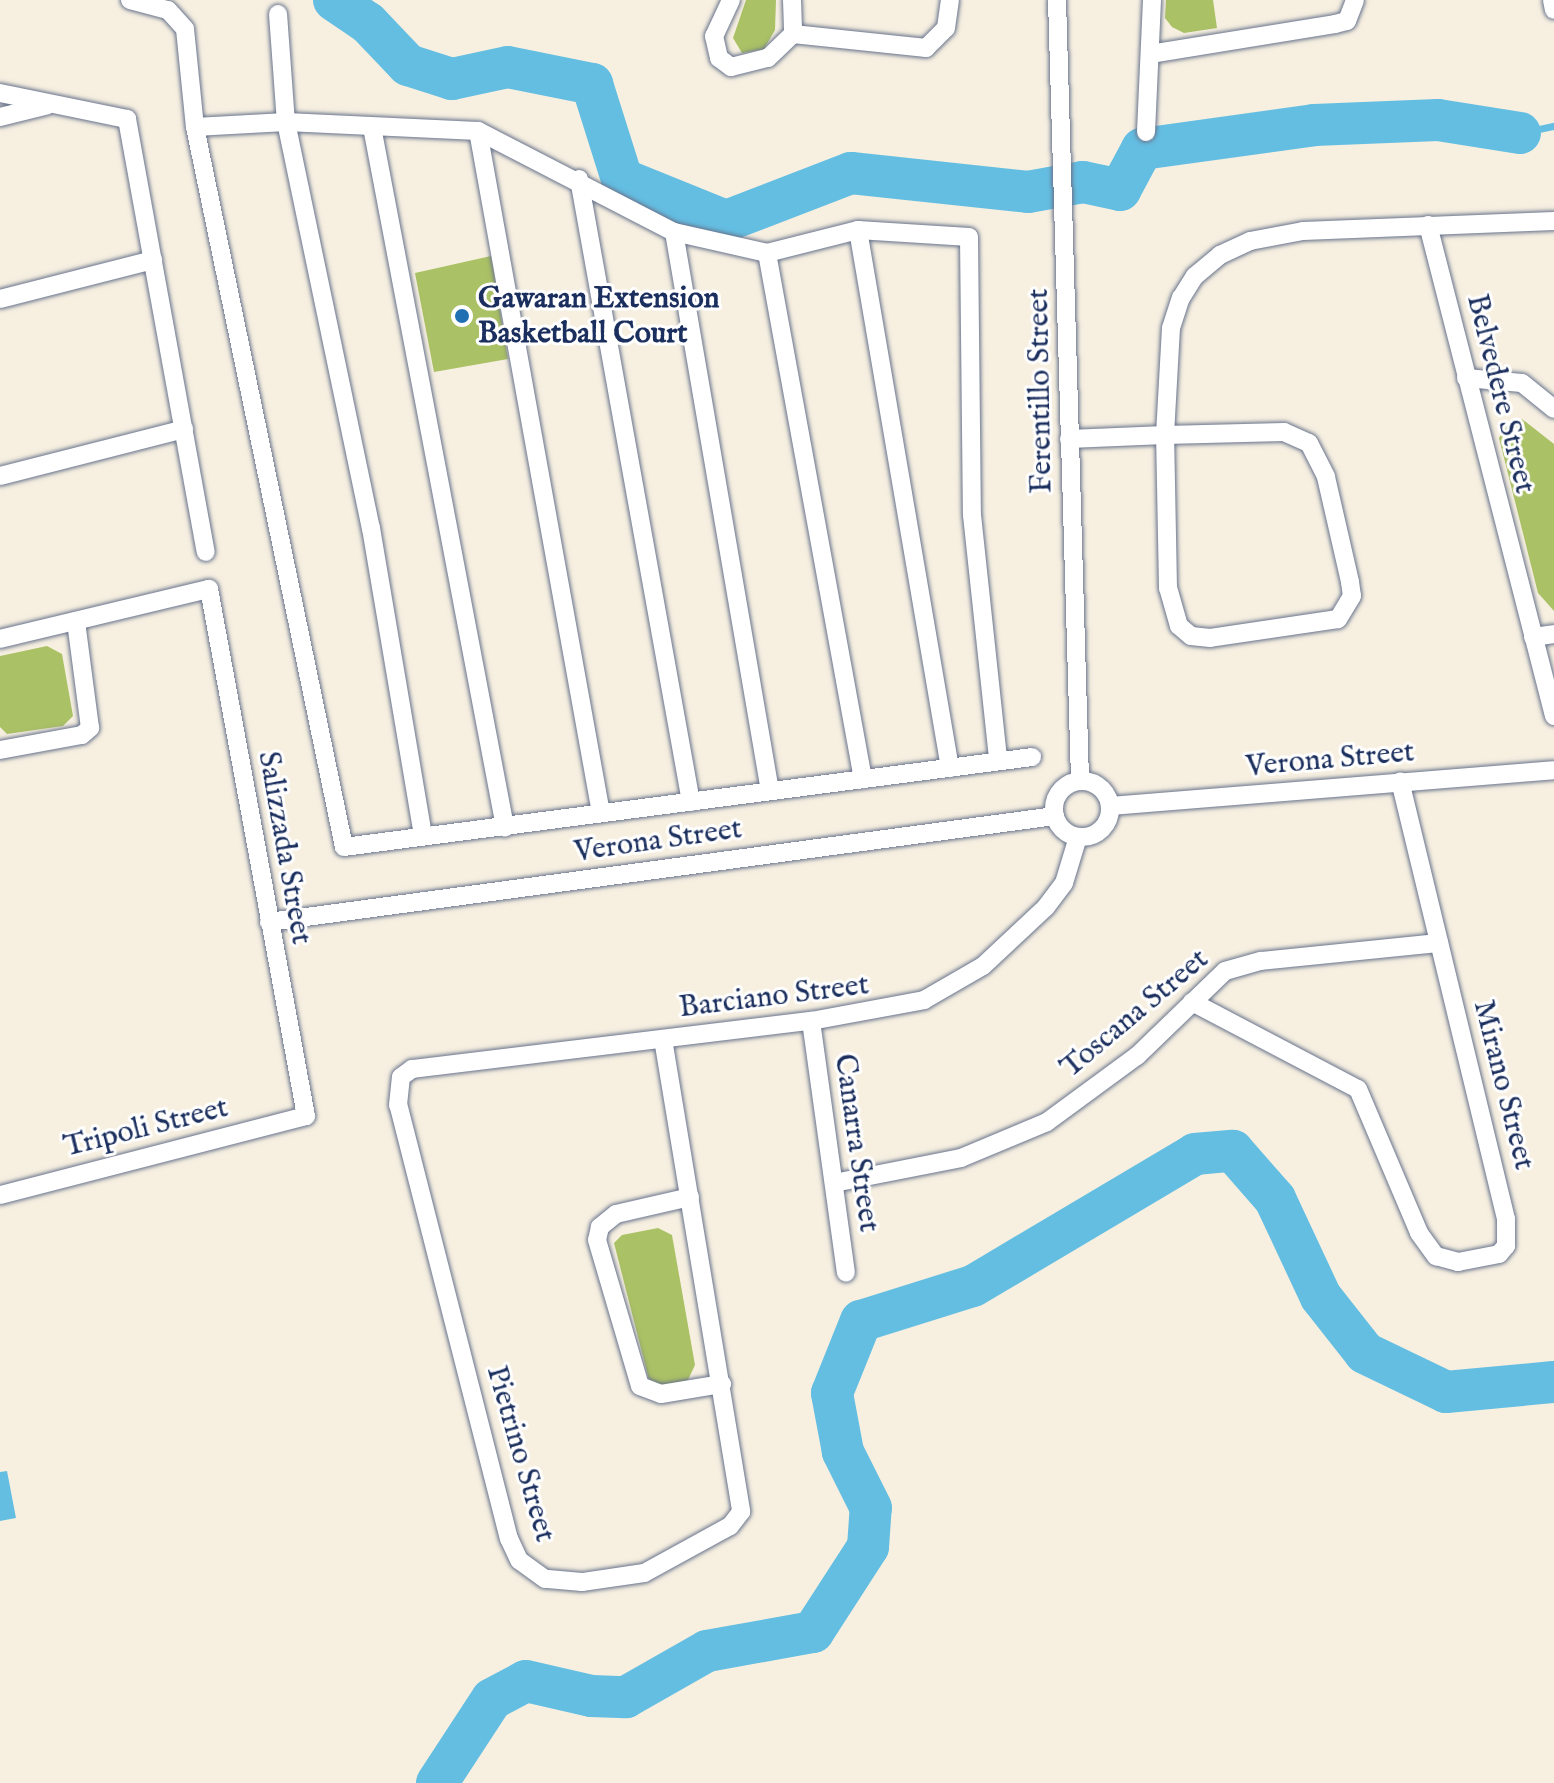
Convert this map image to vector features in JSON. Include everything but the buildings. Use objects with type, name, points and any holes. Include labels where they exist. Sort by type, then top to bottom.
[{"type":"street","points":[[130,0],[180,19],[195,127],[344,847],[1032,757]]},
{"type":"street","points":[[731,0],[714,36],[719,58],[731,67],[768,58],[793,34],[792,0]]},
{"type":"street","points":[[793,34],[908,50],[926,48],[946,28],[950,0]]},
{"type":"street","name":"Ferentillo Street","points":[[1057,0],[1080,781]]},
{"type":"street","points":[[1146,132],[1152,0]]},
{"type":"street","points":[[1150,54],[1347,21],[1355,0]]},
{"type":"street","points":[[1552,0],[1554,10]]},
{"type":"street","points":[[278,14],[286,122],[371,528],[423,836]]},
{"type":"street","points":[[0,93],[127,119],[206,552]]},
{"type":"street","points":[[1,112],[53,104]]},
{"type":"street","points":[[195,127],[286,122],[478,131],[579,179],[674,232],[767,253],[858,230],[969,237],[972,515],[998,760]]},
{"type":"street","points":[[372,127],[505,827]]},
{"type":"street","points":[[478,131],[601,813]]},
{"type":"street","points":[[579,179],[691,802]]},
{"type":"street","points":[[1069,439],[1165,435],[1284,432],[1309,443],[1326,477],[1350,582],[1352,596],[1338,619],[1210,638],[1191,636],[1179,626],[1168,588],[1165,435],[1171,328],[1195,276],[1220,255],[1250,241],[1303,231],[1554,221]]},
{"type":"street","name":"Belvedere Street","points":[[1428,225],[1554,716]]},
{"type":"street","points":[[858,230],[950,768]]},
{"type":"street","points":[[674,232],[770,791]]},
{"type":"street","points":[[767,253],[863,779]]},
{"type":"street","points":[[0,299],[153,260]]},
{"type":"street","points":[[1466,378],[1522,383],[1554,409]]},
{"type":"street","points":[[0,476],[184,429]]},
{"type":"street","name":"Salizzada Street","points":[[76,621],[209,589],[306,1116]]},
{"type":"street","points":[[0,639],[76,621],[90,728],[82,735],[0,750]]},
{"type":"street","points":[[1533,637],[1554,634]]},
{"type":"street","name":"Verona Street","points":[[1110,806],[1554,770]]},
{"type":"street","points":[[1080,781],[1094,784],[1110,806],[1098,833],[1078,837],[1060,826],[1055,816],[1059,793],[1080,781]]},
{"type":"street","name":"Mirano Street","points":[[1192,1002],[1358,1089],[1427,1247],[1447,1261],[1486,1257],[1506,1246],[1506,1219],[1400,782]]},
{"type":"street","name":"Verona Street","points":[[269,922],[1055,816]]},
{"type":"street","name":"Barciano Street","points":[[401,1077],[412,1069],[811,1021],[924,1000],[983,966],[1046,907],[1064,883],[1078,837]]},
{"type":"street","name":"Toscana Street","points":[[834,1183],[961,1158],[1047,1122],[1137,1056],[1217,977],[1236,967],[1439,943]]},
{"type":"street","name":"Canarra Street","points":[[811,1021],[846,1273]]},
{"type":"street","name":"Pietrino Street","points":[[401,1077],[398,1105],[509,1539],[531,1572],[564,1582],[617,1580],[670,1562],[736,1521],[740,1489],[663,1039]]},
{"type":"street","name":"Tripoli Street","points":[[0,1195],[306,1116]]},
{"type":"street","points":[[690,1197],[616,1214],[600,1227],[597,1240],[640,1386],[661,1394],[722,1384]]},
{"type":"green space","points":[[746,0],[776,0],[775,30],[764,49],[742,53],[733,38]]},
{"type":"green space","points":[[1166,0],[1213,0],[1217,28],[1184,33],[1172,27],[1165,18]]},
{"type":"green space","name":"Gawaran Extension Basketball Court","points":[[491,256],[508,359],[434,372],[415,273]]},
{"type":"green space","points":[[1522,419],[1554,444],[1554,611],[1538,593],[1499,438],[1508,423]]},
{"type":"green space","points":[[47,646],[62,654],[73,716],[63,726],[7,734],[0,727],[0,656]]},
{"type":"green space","points":[[658,1228],[672,1235],[695,1365],[687,1382],[665,1386],[649,1380],[614,1243],[622,1235]]},
{"type":"water","points":[[7,1471],[16,1518],[0,1521],[0,1472]]},
{"type":"waterway","points":[[334,0],[368,23],[408,65],[452,79],[508,67],[592,84],[622,179],[726,221],[851,173],[1028,192],[1083,182],[1120,190],[1142,149],[1314,125],[1438,120],[1520,133]]},
{"type":"waterway","points":[[1520,133],[1554,126]]},
{"type":"waterway","points":[[437,1783],[492,1699],[526,1681],[591,1696],[626,1697],[707,1651],[813,1632],[868,1547],[871,1508],[843,1452],[832,1393],[861,1321],[973,1286],[1195,1154],[1233,1151],[1275,1199],[1321,1297],[1365,1353],[1446,1392],[1554,1382]]},
{"type":"place","name":"Gawaran Extension Basketball Court","points":[[462,316]]}]
